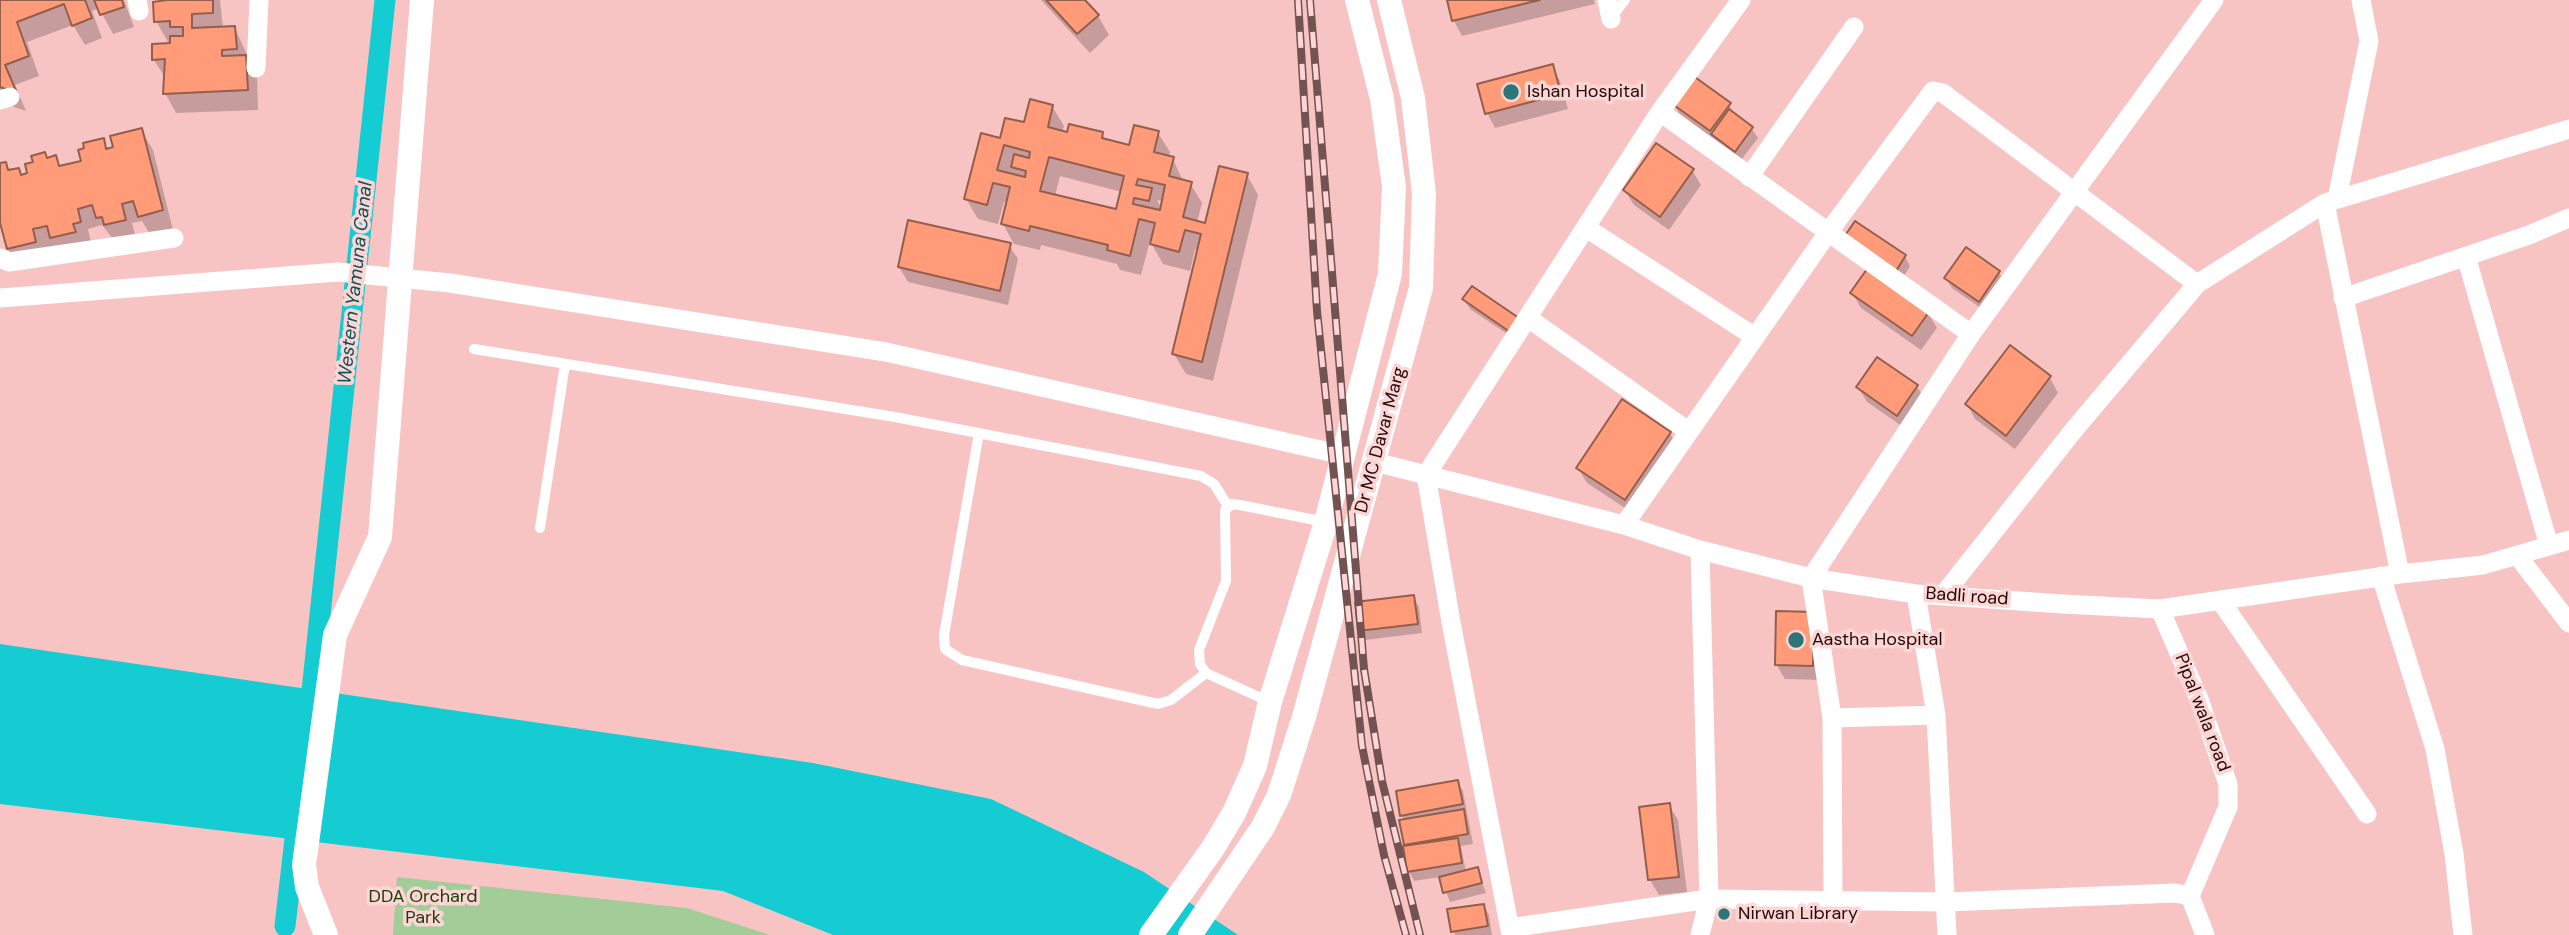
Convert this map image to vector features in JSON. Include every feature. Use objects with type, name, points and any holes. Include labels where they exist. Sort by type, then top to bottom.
[{"type":"street","points":[[256,68],[259,0]]},
{"type":"street","points":[[326,935],[307,887],[304,865],[335,635],[374,555],[383,516],[422,0]]},
{"type":"street","points":[[1151,935],[1213,848],[1234,813],[1255,766],[1267,711],[1325,522],[1391,274],[1394,187],[1382,99],[1357,0]]},
{"type":"street","name":"Dr MC Davar Marg","points":[[1190,935],[1263,827],[1279,795],[1299,733],[1422,288],[1424,193],[1413,98],[1389,0]]},
{"type":"street","points":[[1741,0],[1660,112],[1588,229],[1426,475],[1451,622],[1511,931],[1709,899],[1946,902],[2175,893],[2190,896],[2205,935]]},
{"type":"street","points":[[1833,899],[1832,718],[1811,578],[1971,334],[2214,0]]},
{"type":"street","points":[[2361,0],[2369,41],[2331,201],[2343,298],[2390,575],[2435,749],[2454,854],[2463,935]]},
{"type":"street","points":[[1749,177],[1854,27]]},
{"type":"street","points":[[1624,525],[1828,234],[1933,91],[1943,93],[2197,284]]},
{"type":"street","points":[[1660,112],[1971,334]]},
{"type":"street","points":[[1944,594],[2073,431],[2197,284],[2331,201],[2569,129]]},
{"type":"street","points":[[2343,298],[2569,218]]},
{"type":"street","points":[[1588,229],[1755,337]]},
{"type":"street","points":[[0,258],[9,262],[174,237]]},
{"type":"street","points":[[2466,256],[2549,545]]},
{"type":"street","points":[[0,298],[338,272],[450,283],[886,352],[1343,455]]},
{"type":"street","points":[[1528,318],[1688,431]]},
{"type":"street","name":"Badli road","points":[[1375,462],[1624,525],[1700,550],[1811,578],[1916,594],[2160,609],[2390,575],[2483,565],[2569,540]]},
{"type":"street","points":[[1700,550],[1709,899],[1700,935]]},
{"type":"street","points":[[2517,555],[2569,623]]},
{"type":"street","points":[[1916,594],[1936,715],[1947,935]]},
{"type":"street","points":[[2220,600],[2367,814]]},
{"type":"street","name":"Pipal wala road","points":[[2160,609],[2199,699],[2228,784],[2228,807],[2190,896]]},
{"type":"street","points":[[1267,711],[1299,733]]},
{"type":"street","points":[[1832,718],[1936,715]]},
{"type":"lane","points":[[1609,9],[1625,0]]},
{"type":"lane","points":[[474,349],[979,433],[1201,476],[1214,484],[1228,506]]},
{"type":"lane","points":[[540,528],[565,364]]},
{"type":"lane","points":[[979,433],[944,635],[945,649],[973,663],[1158,704],[1171,700],[1206,673]]},
{"type":"lane","points":[[1228,506],[1240,505],[1325,522]]},
{"type":"lane","points":[[1228,506],[1223,520],[1226,581],[1198,655],[1206,673],[1267,711]]},
{"type":"green space","name":"DDA Orchard Park","points":[[397,877],[687,908],[770,935],[393,935]]},
{"type":"water","points":[[0,644],[813,763],[991,799],[1144,872],[1238,935],[833,935],[723,891],[0,804]]},
{"type":"building","points":[[0,0],[85,0],[92,18],[72,26],[64,4],[17,22],[29,56],[5,65],[17,93],[0,87]]},
{"type":"building","points":[[94,0],[122,0],[124,7],[100,15]]},
{"type":"building","points":[[213,0],[213,13],[192,14],[192,28],[235,26],[237,49],[222,50],[222,56],[246,55],[248,90],[163,94],[165,59],[152,60],[152,44],[170,43],[170,36],[183,36],[183,27],[170,27],[170,21],[154,22],[153,2]]},
{"type":"building","points":[[1046,0],[1085,0],[1099,15],[1077,34]]},
{"type":"building","points":[[1447,0],[1540,0],[1452,21]]},
{"type":"building","points":[[1553,64],[1561,94],[1485,114],[1477,84]]},
{"type":"building","points":[[1692,75],[1731,103],[1710,131],[1671,103]]},
{"type":"building","points":[[1030,99],[1053,105],[1048,127],[1067,132],[1069,124],[1103,132],[1102,138],[1129,145],[1134,125],[1159,131],[1154,152],[1174,157],[1169,176],[1192,182],[1183,217],[1205,223],[1219,166],[1248,173],[1202,362],[1172,354],[1201,234],[1185,230],[1179,252],[1150,244],[1155,223],[1139,219],[1130,256],[1107,250],[1108,245],[1030,226],[1029,231],[1001,224],[1010,187],[993,183],[987,205],[964,199],[981,133],[1000,138],[1005,118],[1024,122]],"holes":[[[1004,145],[1030,152],[1029,158],[1014,154],[1011,167],[1026,171],[1025,177],[997,170]],[[1049,157],[1124,176],[1116,209],[1040,191]],[[1138,179],[1165,185],[1160,210],[1133,204],[1134,198],[1149,201],[1152,188],[1136,185]]]},
{"type":"building","points":[[1729,109],[1753,127],[1735,152],[1711,134]]},
{"type":"building","points":[[142,128],[163,210],[138,217],[133,201],[122,204],[126,220],[104,225],[102,217],[96,218],[92,205],[78,209],[81,222],[73,224],[76,232],[50,238],[47,226],[33,229],[36,242],[7,249],[0,223],[0,163],[6,162],[8,170],[19,168],[21,175],[27,173],[25,164],[33,162],[31,156],[45,152],[47,158],[56,155],[59,166],[81,161],[78,150],[84,148],[83,143],[104,138],[106,149],[113,147],[110,136]]},
{"type":"building","points":[[1656,143],[1694,169],[1660,217],[1623,190]]},
{"type":"building","points":[[908,220],[1011,243],[1000,291],[898,267]]},
{"type":"building","points":[[1855,221],[1906,255],[1896,271],[1844,237]]},
{"type":"building","points":[[1966,247],[2000,271],[1979,302],[1944,278]]},
{"type":"building","points":[[1867,269],[1929,312],[1912,336],[1850,293]]},
{"type":"building","points":[[1472,286],[1519,318],[1510,332],[1462,299]]},
{"type":"building","points":[[2010,345],[2051,376],[2006,436],[1965,404]]},
{"type":"building","points":[[1877,357],[1918,385],[1897,416],[1856,387]]},
{"type":"building","points":[[1622,399],[1671,432],[1625,500],[1576,468]]},
{"type":"building","points":[[1414,595],[1418,624],[1358,631],[1355,602]]},
{"type":"building","points":[[1776,611],[1814,612],[1813,666],[1775,665]]},
{"type":"building","points":[[1458,780],[1463,804],[1400,816],[1396,791]]},
{"type":"building","points":[[1670,803],[1679,877],[1648,880],[1639,807]]},
{"type":"building","points":[[1464,809],[1468,834],[1404,845],[1399,820]]},
{"type":"building","points":[[1458,838],[1462,863],[1407,872],[1403,846]]},
{"type":"building","points":[[1478,867],[1482,883],[1443,893],[1439,877]]},
{"type":"building","points":[[1484,904],[1488,926],[1451,932],[1447,909]]},
{"type":"waterway","name":"Western Yamuna Canal","points":[[309,719],[385,0]]},
{"type":"waterway","points":[[285,926],[298,813]]},
{"type":"waterway","name":"Western Yamuna Canal","points":[[284,935],[285,926]]},
{"type":"railway","points":[[1298,0],[1317,311],[1362,746],[1384,855],[1406,935]]},
{"type":"railway","points":[[1310,0],[1364,669],[1382,781],[1420,935]]},
{"type":"place","name":"Ishan Hospital","points":[[1511,92]]},
{"type":"place","name":"Aastha Hospital","points":[[1796,640]]},
{"type":"place","name":"Nirwan Library","points":[[1724,914]]}]
